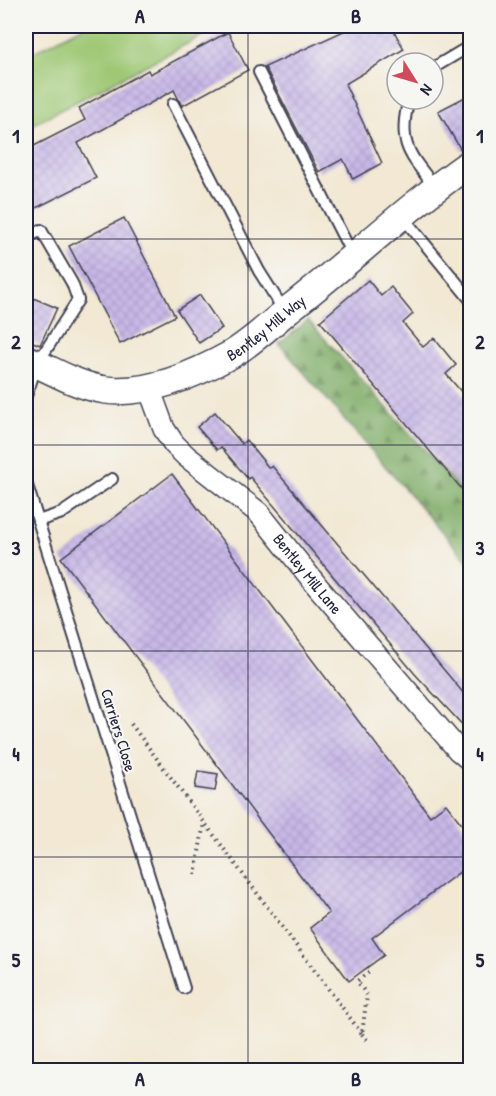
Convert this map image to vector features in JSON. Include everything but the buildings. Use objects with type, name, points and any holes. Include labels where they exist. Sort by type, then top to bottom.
[{"type":"street","name":"Bentley Mill Way","points":[[31,362],[87,387],[108,390],[149,388],[233,353],[436,187],[471,163]]},
{"type":"street","name":"Bentley Mill Lane","points":[[149,388],[164,429],[174,444],[259,513],[318,587],[458,750],[471,760]]},
{"type":"lane","points":[[445,61],[471,46]]},
{"type":"lane","points":[[259,72],[353,257]]},
{"type":"lane","points":[[172,104],[259,271],[285,312]]},
{"type":"lane","points":[[406,111],[403,121],[407,151],[436,187]]},
{"type":"lane","points":[[402,216],[471,299]]},
{"type":"lane","points":[[26,238],[41,230],[72,284],[78,300],[68,319],[31,362],[26,396]]},
{"type":"lane","points":[[38,521],[62,513],[112,479]]},
{"type":"lane","name":"Carriers Close","points":[[26,482],[184,988]]},
{"type":"path","points":[[131,724],[370,1043]]},
{"type":"path","points":[[195,875],[204,822]]},
{"type":"path","points":[[362,1034],[367,994],[357,981],[369,972],[366,968]]},
{"type":"green space","points":[[84,26],[221,26],[26,128],[26,56]]},
{"type":"green space","points":[[308,320],[470,500],[470,564],[279,344]]}]
